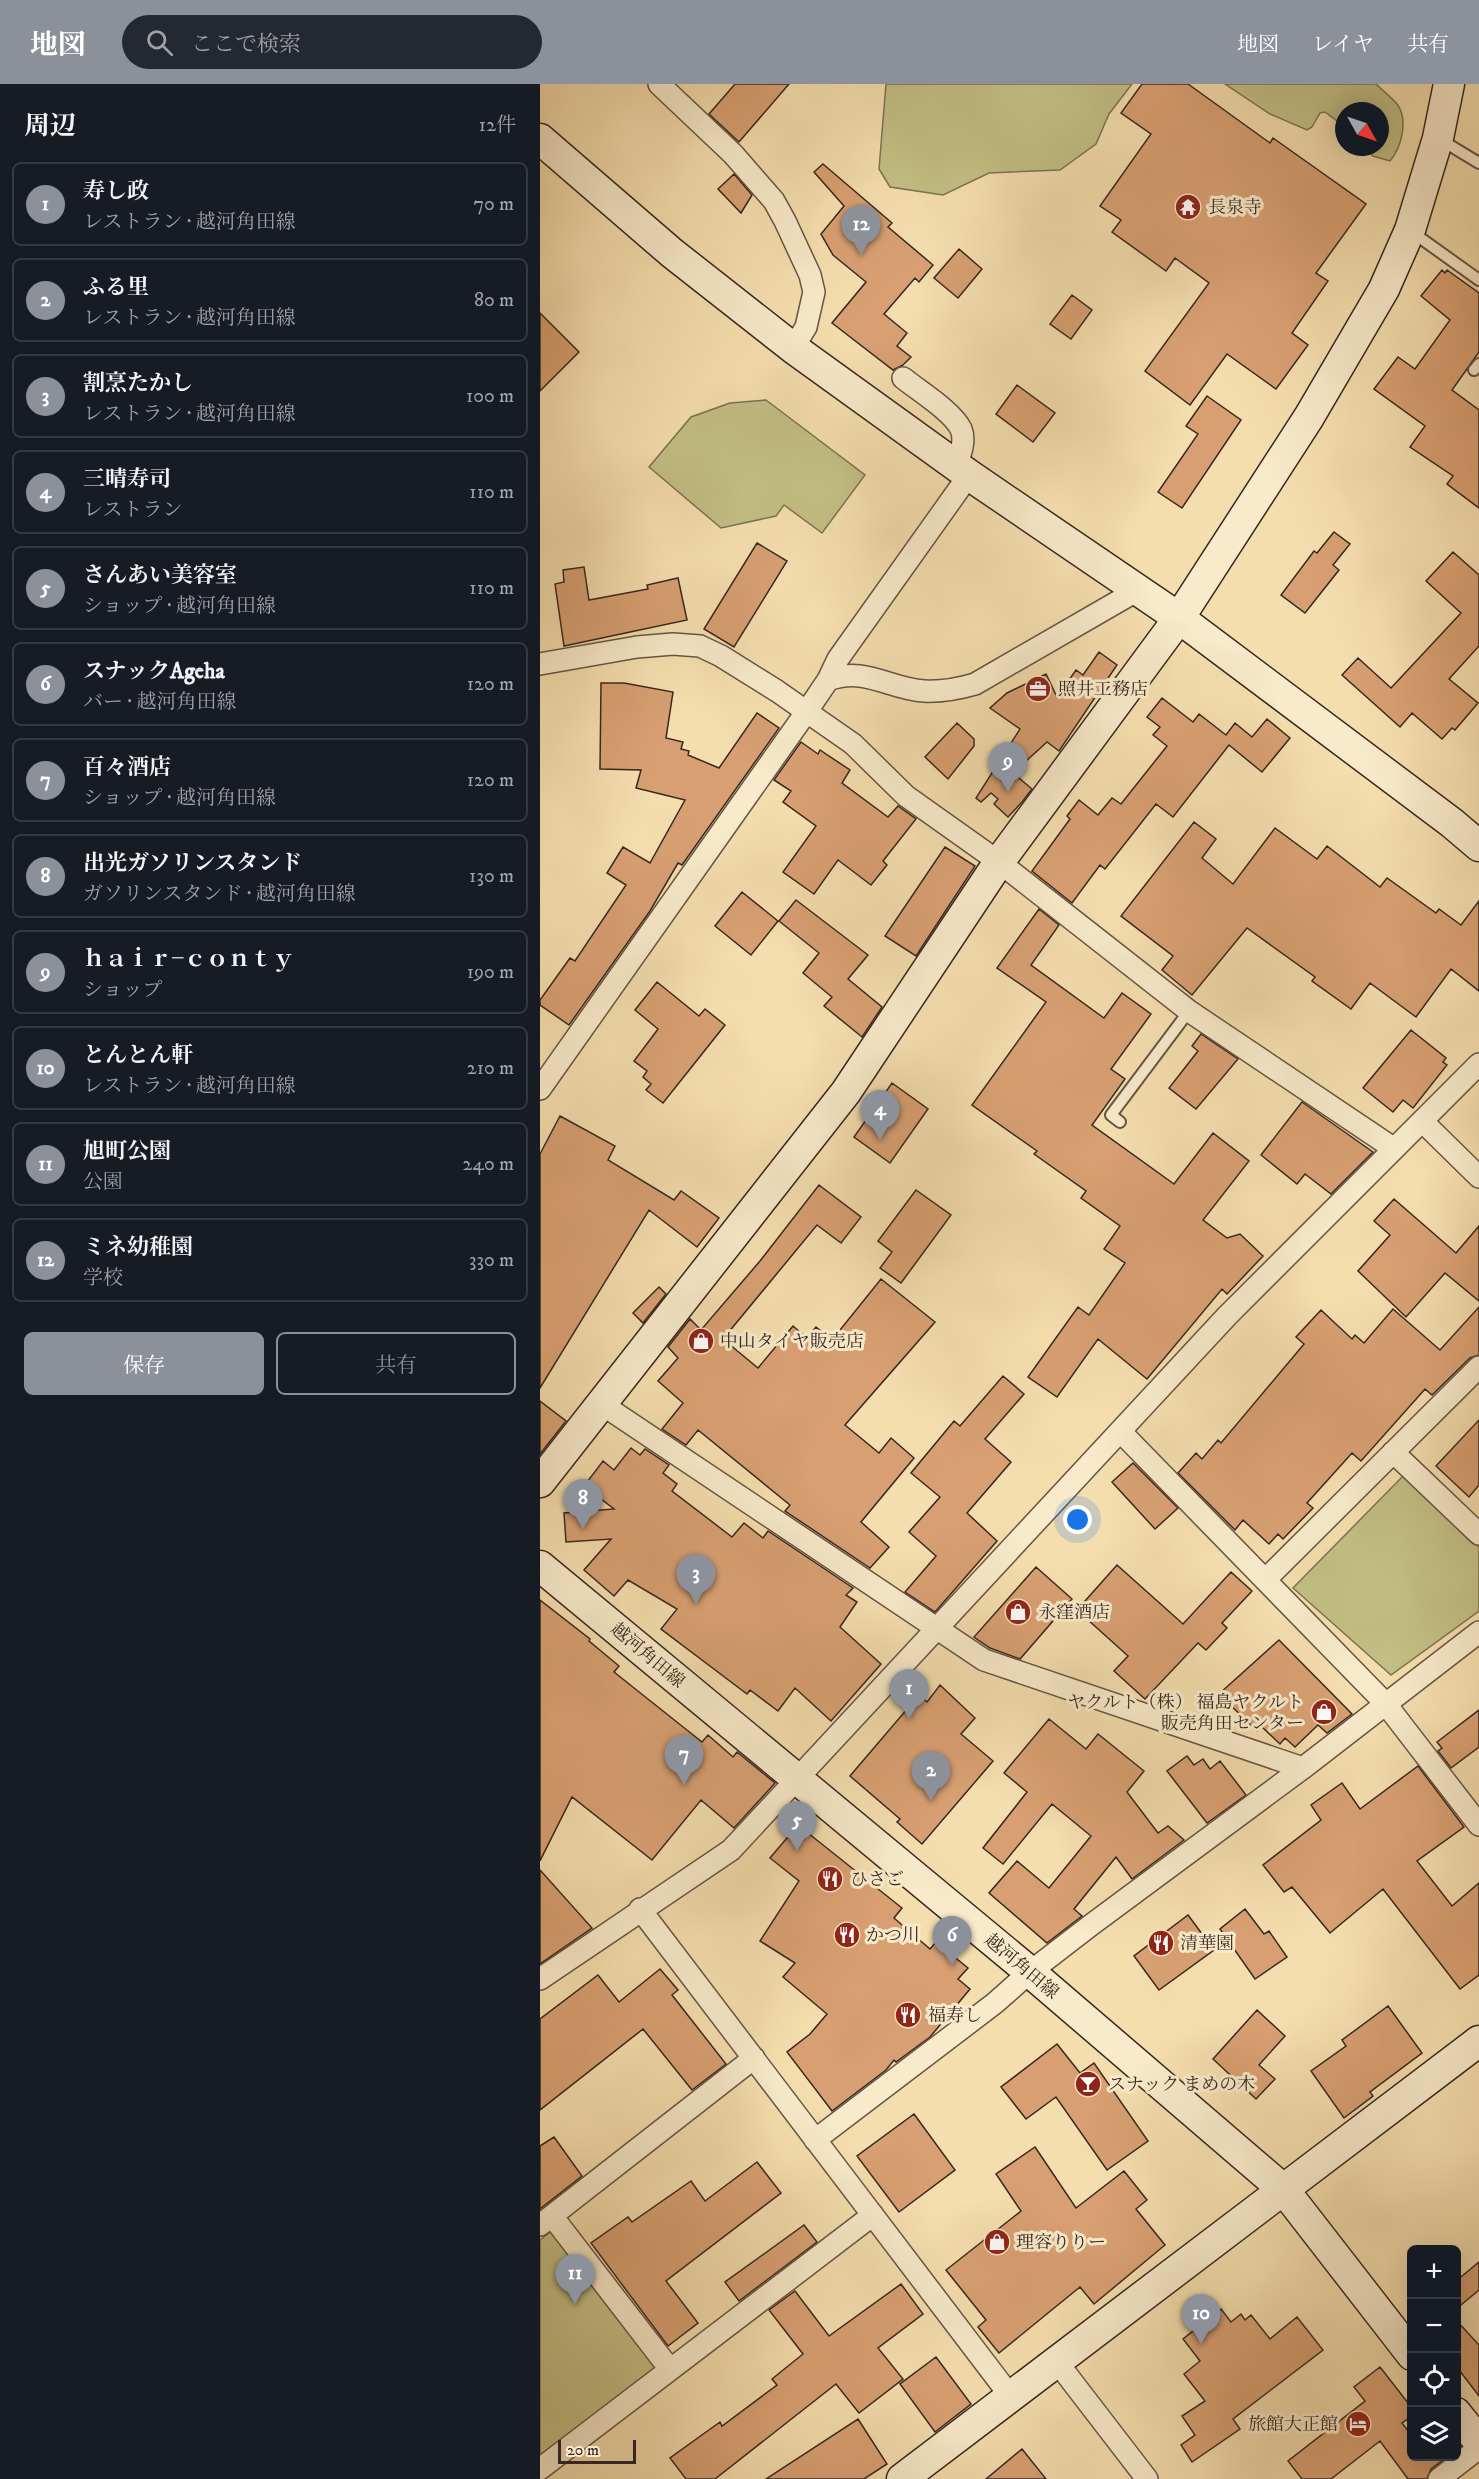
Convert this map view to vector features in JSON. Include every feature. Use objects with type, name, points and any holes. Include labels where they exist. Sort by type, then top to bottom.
[{"type":"street","points":[[659,84],[733,154],[774,201],[785,221],[810,275],[814,292],[806,327],[793,348]]},
{"type":"street","points":[[540,1482],[603,1405],[846,1092],[999,862],[1179,618],[1309,417],[1383,289],[1410,230],[1438,138],[1449,84]]},
{"type":"street","points":[[540,140],[672,253],[793,348],[962,470],[1179,618],[1452,823],[1479,846]]},
{"type":"street","points":[[540,1089],[807,711],[828,680],[838,659],[962,470],[962,430],[949,415],[903,378]]},
{"type":"street","points":[[828,680],[845,673],[875,678],[922,692],[954,690],[975,684],[1138,590]]},
{"type":"street","points":[[540,664],[637,647],[673,644],[700,646],[746,670],[853,744],[906,796],[999,862],[1189,1011],[1393,1148]]},
{"type":"street","points":[[545,1969],[731,1850],[939,1629],[1227,1316],[1479,1064]]},
{"type":"street","points":[[1422,1121],[1479,1177]]},
{"type":"street","points":[[1265,1580],[1479,1367]]},
{"type":"street","points":[[603,1405],[984,1660],[1303,1768]]},
{"type":"street","points":[[1120,1431],[1385,1703],[1479,1825]]},
{"type":"street","points":[[1393,1452],[1479,1534]]},
{"type":"street","name":"越河角田線","points":[[540,1566],[1030,1972],[1284,2190],[1410,2353]]},
{"type":"street","points":[[815,2140],[996,2003],[1030,1972],[1303,1768],[1479,1632]]},
{"type":"street","points":[[640,1909],[1011,2397]]},
{"type":"street","points":[[902,2479],[1479,2041]]},
{"type":"street","points":[[669,2368],[546,2221],[754,2058]]},
{"type":"street","points":[[540,2469],[669,2368],[873,2215]]},
{"type":"street","points":[[1057,2362],[1147,2479]]},
{"type":"street","points":[[1461,2419],[1479,2442]]},
{"type":"street","points":[[1439,2479],[1479,2448]]},
{"type":"lane","points":[[1438,138],[1479,162]]},
{"type":"lane","points":[[1410,230],[1479,280]]},
{"type":"lane","points":[[1120,1122],[1111,1115],[1189,1011]]},
{"type":"shaded area","points":[[886,84],[1132,84],[1109,114],[1096,144],[1060,170],[989,173],[943,195],[890,187],[879,169]]},
{"type":"shaded area","points":[[1225,84],[1376,84],[1397,104],[1403,118],[1403,126],[1400,141],[1390,161],[1373,156],[1389,156],[1389,102],[1335,102],[1335,119],[1325,112],[1320,113],[1312,127],[1307,130],[1270,114]]},
{"type":"shaded area","points":[[766,400],[865,475],[822,533],[784,505],[776,516],[721,528],[649,467],[691,417],[730,403]]},
{"type":"shaded area","points":[[1405,1474],[1479,1547],[1479,1611],[1391,1675],[1293,1588]]},
{"type":"shaded area","points":[[554,2229],[656,2368],[540,2456],[540,2240]]},
{"type":"building","points":[[735,84],[789,84],[739,142],[709,114]]},
{"type":"building","points":[[1142,84],[1188,84],[1270,143],[1273,138],[1366,204],[1316,273],[1328,281],[1292,333],[1308,345],[1276,389],[1227,354],[1190,405],[1145,371],[1209,283],[1175,258],[1166,271],[1112,232],[1121,220],[1100,206],[1151,134],[1121,113]]},
{"type":"building","points":[[823,164],[892,223],[888,227],[933,265],[919,282],[915,278],[884,314],[907,333],[897,346],[911,357],[903,365],[893,370],[832,323],[866,282],[833,255],[821,234],[844,206],[814,172]]},
{"type":"building","points":[[734,174],[752,195],[741,213],[718,189]]},
{"type":"building","points":[[959,249],[982,269],[958,298],[934,278]]},
{"type":"building","points":[[1442,270],[1445,273],[1447,270],[1479,293],[1479,352],[1452,390],[1479,410],[1479,508],[1447,484],[1453,476],[1410,447],[1425,426],[1374,389],[1398,357],[1415,369],[1450,320],[1421,296]]},
{"type":"building","points":[[1072,295],[1092,310],[1071,339],[1050,324]]},
{"type":"building","points":[[540,313],[579,352],[540,391]]},
{"type":"building","points":[[1017,385],[1055,413],[1033,442],[996,414]]},
{"type":"building","points":[[1207,396],[1241,420],[1182,508],[1158,492],[1198,434],[1186,426]]},
{"type":"building","points":[[1334,532],[1350,544],[1333,565],[1339,570],[1305,613],[1281,595],[1314,551],[1317,553]]},
{"type":"building","points":[[757,543],[787,561],[734,647],[704,629]]},
{"type":"building","points":[[1453,552],[1479,575],[1479,646],[1449,679],[1478,703],[1455,730],[1452,728],[1442,739],[1412,713],[1400,727],[1342,675],[1358,658],[1391,688],[1461,613],[1426,581]]},
{"type":"building","points":[[584,567],[589,600],[648,589],[647,585],[678,578],[687,620],[564,646],[555,584],[564,582],[563,570]]},
{"type":"building","points":[[1099,652],[1117,665],[1059,751],[1047,742],[1013,773],[1032,789],[1022,802],[1008,817],[994,804],[998,799],[991,793],[981,802],[976,798],[1020,729],[990,708],[1007,693],[1046,674],[1057,697],[1076,670],[1083,675]]},
{"type":"building","points":[[601,683],[624,683],[673,692],[666,738],[683,742],[681,749],[689,751],[688,755],[719,768],[757,713],[779,728],[682,865],[678,863],[650,911],[569,1025],[540,1005],[540,1000],[570,958],[575,961],[626,885],[607,873],[623,847],[650,863],[685,800],[636,788],[641,770],[600,769]]},
{"type":"building","points":[[1162,698],[1193,722],[1199,714],[1226,735],[1235,723],[1252,737],[1267,719],[1290,738],[1262,772],[1229,745],[1173,817],[1156,804],[1105,869],[1100,865],[1072,903],[1032,871],[1070,819],[1067,816],[1079,800],[1098,815],[1112,798],[1121,804],[1167,746],[1153,735],[1160,727],[1147,717]]},
{"type":"building","points":[[957,723],[974,739],[974,746],[948,779],[925,757]]},
{"type":"building","points":[[801,742],[818,754],[820,750],[850,770],[842,783],[888,817],[898,806],[916,819],[883,861],[887,865],[871,885],[838,860],[814,894],[783,872],[816,826],[783,802],[791,791],[774,780]]},
{"type":"building","points":[[1194,822],[1216,839],[1202,858],[1233,884],[1275,828],[1317,859],[1327,846],[1380,887],[1387,878],[1436,913],[1439,909],[1461,925],[1479,901],[1479,991],[1451,969],[1416,1017],[1370,983],[1351,1009],[1312,981],[1315,977],[1247,928],[1192,995],[1162,970],[1173,956],[1121,916]]},
{"type":"building","points":[[945,847],[975,866],[916,956],[885,936]]},
{"type":"building","points":[[742,892],[778,921],[751,955],[715,926]]},
{"type":"building","points":[[796,900],[868,955],[848,979],[882,1007],[862,1037],[824,1006],[832,997],[803,973],[819,953],[779,921]]},
{"type":"building","points":[[1039,909],[1059,925],[1031,965],[1104,1018],[1122,993],[1151,1014],[1111,1069],[1125,1079],[1092,1125],[1174,1184],[1213,1133],[1249,1161],[1203,1220],[1227,1238],[1240,1234],[1263,1256],[1227,1294],[1222,1289],[1147,1379],[1098,1339],[1057,1397],[1028,1377],[1078,1307],[1089,1315],[1125,1263],[1104,1249],[1120,1226],[1081,1198],[1086,1191],[1034,1154],[1037,1151],[972,1105],[1046,1002],[997,968]]},
{"type":"building","points":[[657,982],[699,1016],[705,1009],[725,1025],[663,1103],[646,1090],[651,1084],[643,1077],[647,1071],[634,1061],[658,1029],[635,1010]]},
{"type":"building","points":[[1411,1030],[1446,1058],[1443,1062],[1447,1065],[1413,1108],[1403,1100],[1393,1112],[1363,1088]]},
{"type":"building","points":[[1201,1034],[1238,1059],[1196,1109],[1169,1088],[1198,1051],[1192,1046]]},
{"type":"building","points":[[892,1083],[928,1109],[890,1163],[854,1137]]},
{"type":"building","points":[[1302,1102],[1373,1152],[1331,1194],[1305,1174],[1297,1184],[1261,1155]]},
{"type":"building","points":[[560,1116],[615,1146],[608,1160],[674,1200],[681,1191],[719,1218],[697,1247],[649,1210],[540,1388],[540,1154]]},
{"type":"building","points":[[819,1185],[861,1217],[841,1243],[817,1225],[723,1339],[758,1368],[793,1326],[807,1338],[816,1327],[832,1340],[881,1279],[935,1322],[845,1425],[879,1453],[891,1438],[914,1458],[861,1522],[889,1547],[870,1568],[785,1511],[790,1505],[698,1430],[686,1445],[662,1429],[683,1403],[658,1381],[678,1358],[668,1347],[690,1319],[701,1330],[760,1261]]},
{"type":"building","points":[[916,1190],[951,1215],[901,1283],[880,1268],[892,1252],[878,1241]]},
{"type":"building","points":[[1394,1199],[1456,1253],[1479,1226],[1479,1301],[1445,1273],[1406,1317],[1358,1271],[1390,1235],[1374,1221]]},
{"type":"building","points":[[659,1287],[666,1294],[643,1323],[633,1313]]},
{"type":"building","points":[[1479,1307],[1479,1355],[1470,1358],[1432,1395],[1425,1389],[1361,1461],[1352,1453],[1307,1503],[1313,1508],[1283,1539],[1278,1534],[1269,1544],[1243,1520],[1235,1530],[1178,1473],[1196,1453],[1202,1459],[1218,1440],[1221,1443],[1304,1344],[1296,1337],[1321,1310],[1352,1339],[1355,1335],[1364,1343],[1393,1309],[1440,1350]]},
{"type":"building","points":[[1003,1376],[1024,1394],[985,1439],[1011,1462],[967,1513],[997,1541],[935,1612],[905,1592],[936,1556],[909,1532],[940,1497],[911,1473],[954,1421],[960,1426]]},
{"type":"building","points":[[540,1401],[566,1421],[540,1454]]},
{"type":"building","points":[[1479,1420],[1479,1485],[1469,1497],[1436,1466]]},
{"type":"building","points":[[631,1448],[640,1455],[645,1449],[669,1465],[663,1473],[677,1484],[672,1491],[732,1537],[744,1523],[763,1538],[768,1531],[853,1588],[846,1595],[857,1602],[840,1627],[881,1664],[831,1721],[795,1688],[778,1711],[750,1690],[747,1694],[661,1629],[677,1609],[628,1580],[614,1596],[584,1570],[611,1539],[566,1542],[564,1513],[614,1509],[584,1486],[603,1461],[614,1470]]},
{"type":"building","points":[[1133,1463],[1178,1508],[1155,1529],[1112,1482]]},
{"type":"building","points":[[1117,1565],[1183,1624],[1231,1572],[1252,1591],[1222,1623],[1227,1628],[1206,1650],[1198,1643],[1145,1699],[1114,1671],[1128,1656],[1077,1610]]},
{"type":"building","points":[[1036,1567],[1072,1599],[1020,1659],[990,1648],[974,1637]]},
{"type":"building","points":[[540,1600],[590,1639],[589,1641],[619,1666],[614,1672],[702,1742],[708,1735],[733,1757],[737,1752],[775,1783],[734,1828],[701,1800],[652,1860],[572,1797],[540,1861]]},
{"type":"building","points":[[1279,1640],[1352,1714],[1327,1733],[1318,1725],[1295,1747],[1285,1738],[1280,1744],[1261,1726],[1257,1731],[1219,1694]]},
{"type":"building","points":[[940,1685],[975,1718],[961,1734],[993,1761],[922,1844],[897,1822],[900,1819],[850,1776],[919,1695],[927,1702]]},
{"type":"building","points":[[1479,1710],[1479,1747],[1451,1768],[1438,1751],[1442,1748],[1437,1742]]},
{"type":"building","points":[[1049,1719],[1086,1749],[1098,1734],[1144,1771],[1127,1792],[1158,1833],[1168,1826],[1184,1840],[1132,1879],[1116,1857],[1074,1909],[1082,1916],[1047,1943],[989,1893],[1017,1861],[1049,1888],[1091,1836],[1052,1804],[1003,1864],[983,1848],[1027,1792],[1004,1773]]},
{"type":"building","points":[[1187,1756],[1194,1765],[1203,1759],[1210,1769],[1220,1761],[1246,1795],[1207,1823],[1167,1771]]},
{"type":"building","points":[[1418,1766],[1464,1827],[1417,1861],[1452,1906],[1479,1883],[1479,1975],[1460,1989],[1383,1889],[1330,1933],[1292,1887],[1284,1892],[1263,1865],[1321,1820],[1311,1805],[1342,1783],[1360,1809]]},
{"type":"building","points":[[798,1825],[902,1908],[894,1918],[930,1949],[936,1942],[968,1968],[958,1979],[970,1989],[930,2037],[896,2062],[894,2060],[886,2070],[832,2111],[787,2052],[810,2034],[827,2014],[783,1977],[795,1963],[760,1941],[799,1881],[770,1858]]},
{"type":"building","points":[[540,1870],[592,1928],[540,1964]]},
{"type":"building","points":[[1245,1909],[1264,1934],[1269,1931],[1287,1957],[1255,1979],[1220,1929]]},
{"type":"building","points":[[1188,1915],[1214,1950],[1159,1990],[1134,1956]]},
{"type":"building","points":[[660,1969],[678,1990],[672,1995],[726,2064],[692,2090],[643,2029],[540,2110],[540,2019],[598,1975],[619,2002]]},
{"type":"building","points":[[1388,2006],[1422,2053],[1370,2092],[1373,2096],[1344,2118],[1311,2071],[1346,2046],[1342,2040]]},
{"type":"building","points":[[1257,2010],[1285,2036],[1259,2065],[1275,2079],[1256,2099],[1213,2059]]},
{"type":"building","points":[[1057,2044],[1080,2073],[1094,2063],[1148,2141],[1107,2170],[1056,2097],[1026,2119],[1001,2087]]},
{"type":"building","points":[[914,2114],[955,2170],[899,2212],[857,2156]]},
{"type":"building","points":[[554,2137],[582,2176],[540,2209],[540,2146]]},
{"type":"building","points":[[1035,2147],[1076,2208],[1124,2171],[1147,2200],[1136,2209],[1165,2245],[1094,2304],[1080,2287],[999,2353],[978,2327],[986,2320],[946,2270],[1021,2211],[996,2174]]},
{"type":"building","points":[[757,2162],[781,2193],[666,2281],[698,2323],[668,2346],[591,2243],[628,2217],[632,2222],[691,2181],[705,2201]]},
{"type":"building","points":[[804,2225],[817,2242],[739,2301],[725,2282]]},
{"type":"building","points":[[1479,2262],[1479,2290],[1461,2305],[1461,2299],[1461,2277]]},
{"type":"building","points":[[901,2284],[923,2314],[878,2348],[903,2379],[859,2413],[836,2384],[715,2479],[686,2479],[670,2458],[720,2422],[722,2426],[777,2385],[772,2379],[803,2354],[769,2310],[795,2291],[829,2336]]},
{"type":"building","points":[[1221,2309],[1231,2322],[1241,2314],[1245,2320],[1251,2315],[1270,2339],[1297,2317],[1323,2350],[1233,2419],[1240,2429],[1192,2462],[1181,2445],[1195,2435],[1182,2416],[1205,2401],[1184,2374],[1200,2361],[1183,2339]]},
{"type":"building","points":[[1461,2325],[1479,2345],[1479,2396],[1461,2373]]},
{"type":"building","points":[[936,2357],[971,2404],[935,2432],[900,2384]]},
{"type":"building","points":[[1380,2367],[1407,2402],[1407,2420],[1402,2423],[1407,2430],[1407,2461],[1442,2461],[1431,2469],[1427,2479],[1408,2479],[1380,2441],[1331,2479],[1302,2479],[1288,2461],[1365,2401],[1354,2387]]},
{"type":"building","points":[[858,2419],[887,2464],[864,2479],[766,2479]]},
{"type":"building","points":[[1022,2449],[1046,2479],[986,2479]]},
{"type":"place","name":"長泉寺","points":[[1188,207]]},
{"type":"place","name":"ミネ幼稚園","points":[[861,255]]},
{"type":"place","name":"照井工務店","points":[[1038,689]]},
{"type":"place","name":"ｈａｉｒ−ｃｏｎｔｙ","points":[[1008,792]]},
{"type":"place","name":"三晴寿司","points":[[880,1140]]},
{"type":"place","name":"中山タイヤ販売店","points":[[701,1341]]},
{"type":"place","name":"出光ガソリンスタンド","points":[[583,1529]]},
{"type":"place","name":"割烹たかし","points":[[696,1604]]},
{"type":"place","name":"永窪酒店","points":[[1018,1612]]},
{"type":"place","name":"ヤクルト（株） 福島ヤクルト 販売角田センター","points":[[1324,1712]]},
{"type":"place","name":"寿し政","points":[[909,1719]]},
{"type":"place","name":"百々酒店","points":[[684,1785]]},
{"type":"place","name":"ふる里","points":[[931,1801]]},
{"type":"place","name":"さんあい美容室","points":[[797,1851]]},
{"type":"place","name":"ひさご","points":[[830,1879]]},
{"type":"place","name":"かつ川","points":[[847,1935]]},
{"type":"place","name":"清華園","points":[[1161,1943]]},
{"type":"place","name":"スナックAgeha","points":[[952,1966]]},
{"type":"place","name":"福寿し","points":[[908,2015]]},
{"type":"place","name":"スナック まめの木","points":[[1088,2084]]},
{"type":"place","name":"理容りりー","points":[[997,2242]]},
{"type":"place","name":"旭町公園","points":[[575,2304]]},
{"type":"place","name":"とんとん軒","points":[[1201,2344]]},
{"type":"place","name":"旅館大正館","points":[[1358,2424]]}]
